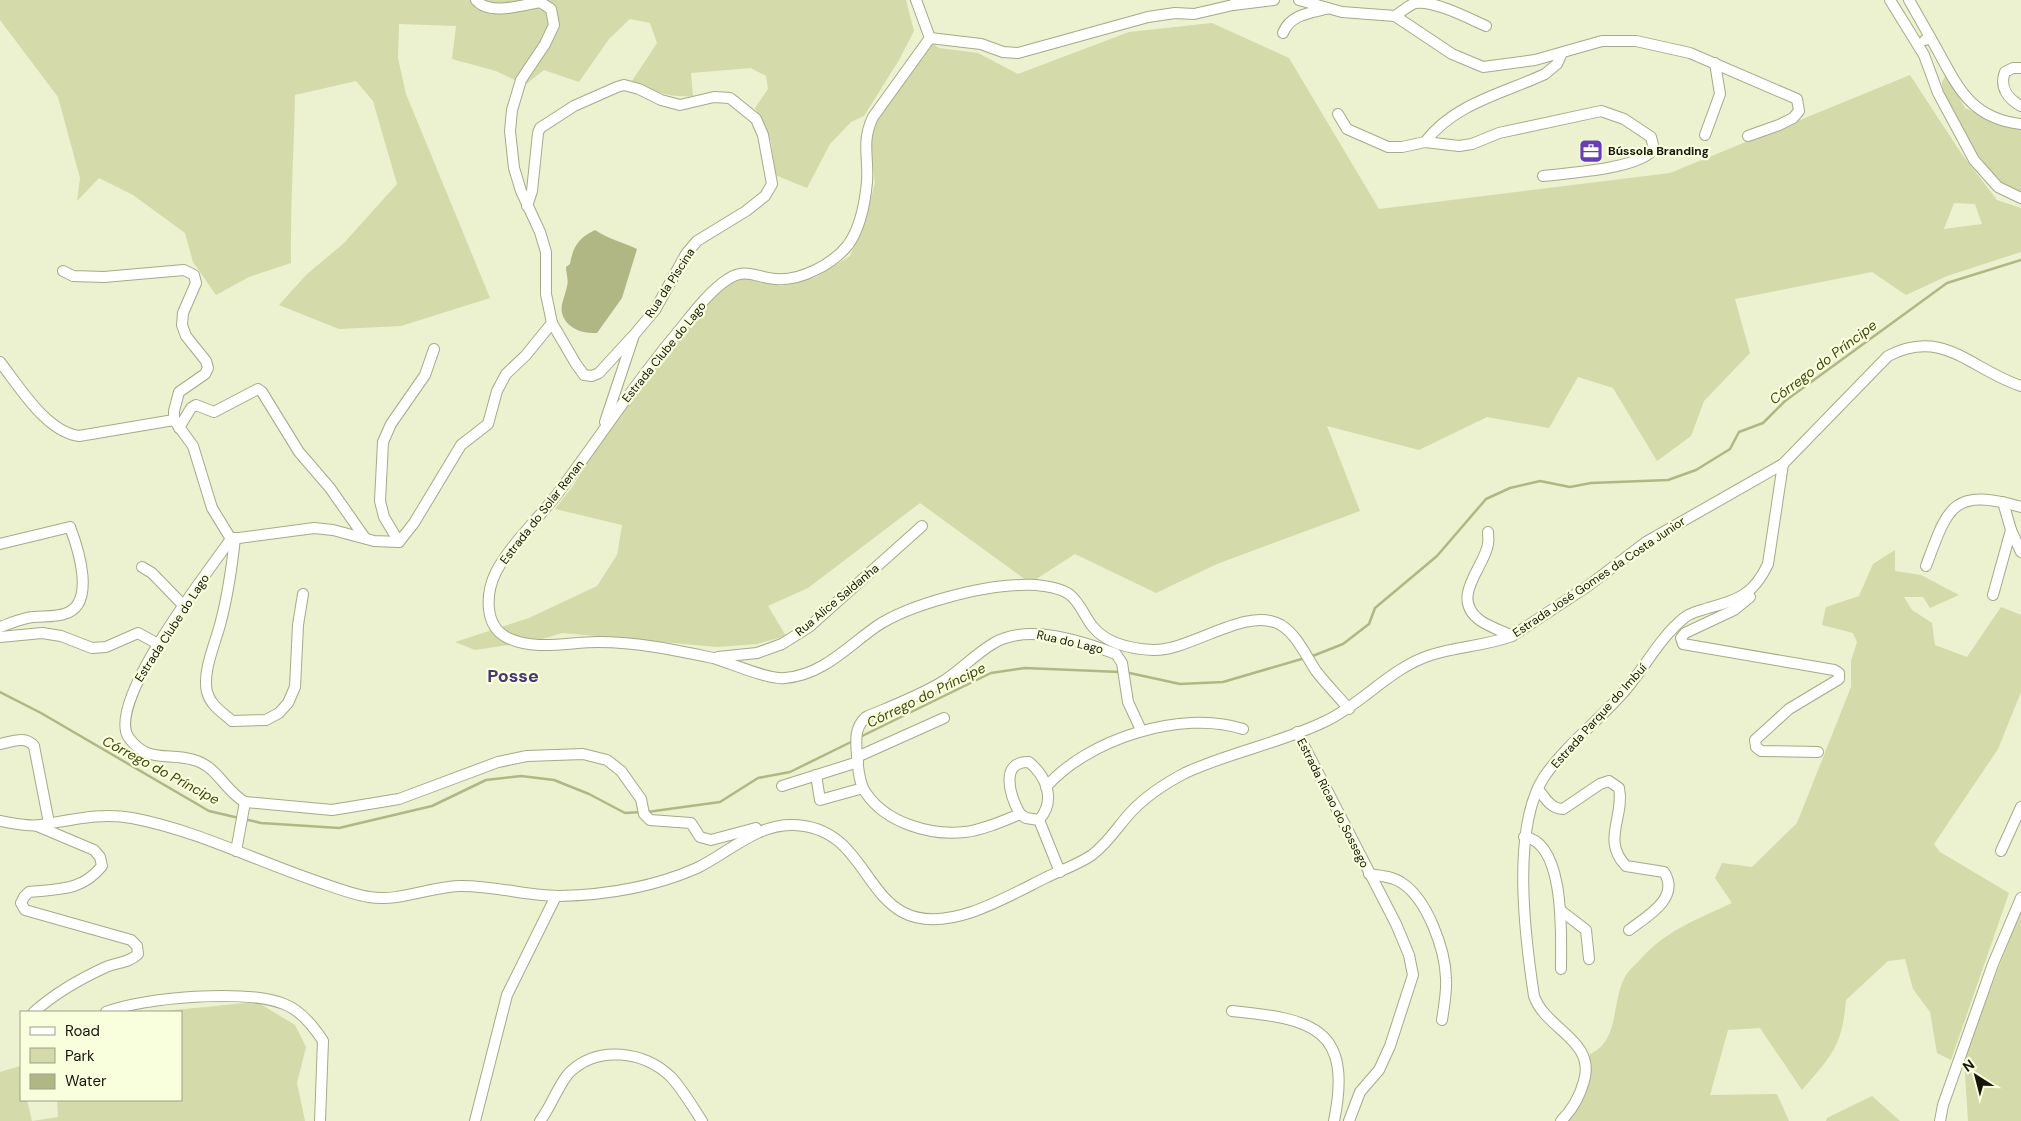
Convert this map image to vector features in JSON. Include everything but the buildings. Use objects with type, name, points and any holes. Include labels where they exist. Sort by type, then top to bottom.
[{"type":"street","name":"Rua da Piscina","points":[[476,0],[479,3],[501,10],[540,2],[551,9],[554,25],[545,44],[521,80],[512,110],[510,131],[514,168],[527,206],[540,232],[546,252],[546,294],[552,323],[584,375],[592,376],[599,374],[634,335],[655,310],[686,254],[697,241],[746,211],[765,196],[772,184],[771,169],[763,135],[756,119],[730,98],[714,97],[680,104],[661,100],[638,89],[624,85],[574,106],[540,128],[532,191],[527,206]]},
{"type":"street","points":[[916,0],[930,38],[981,44],[1003,52],[1018,53],[1148,17],[1175,13],[1194,14],[1236,3],[1274,0]]},
{"type":"street","points":[[1299,0],[1342,12],[1395,16],[1452,54],[1483,67],[1535,60],[1602,41],[1636,41],[1690,53],[1715,63],[1741,77],[1797,99],[1799,111],[1792,118],[1748,136]]},
{"type":"street","points":[[1890,0],[1918,44],[1931,69],[1938,93],[1950,118],[1974,160],[1998,187],[2021,198]]},
{"type":"street","points":[[1909,0],[1969,102],[1979,111],[1998,119],[2021,124]]},
{"type":"street","points":[[1395,16],[1413,4],[1422,2],[1434,3],[1486,26]]},
{"type":"street","points":[[1283,33],[1286,26],[1293,19],[1327,9]]},
{"type":"street","points":[[1918,44],[1930,37]]},
{"type":"street","name":"Estrada Clube do Lago","points":[[619,408],[664,348],[695,311],[724,281],[735,274],[746,272],[774,280],[792,279],[818,268],[841,253],[852,241],[861,220],[867,179],[865,149],[867,130],[873,117],[930,38]]},
{"type":"street","points":[[1425,142],[1455,112],[1545,74],[1557,64],[1562,53]]},
{"type":"street","points":[[1705,135],[1720,94],[1715,63]]},
{"type":"street","points":[[2021,68],[2013,68],[2005,72],[2002,79],[2004,90],[2012,101],[2021,106]]},
{"type":"street","points":[[1338,114],[1347,129],[1388,146],[1402,147],[1425,142],[1466,145],[1500,133],[1601,111],[1624,119],[1651,137],[1654,142],[1654,149],[1651,154],[1622,166],[1543,176]]},
{"type":"street","points":[[63,271],[85,277],[184,270],[194,276],[196,283],[183,312],[182,324],[186,336],[206,361],[208,368],[205,374],[180,392],[174,411],[176,424],[193,446],[212,508],[233,538],[232,568],[208,673],[207,692],[213,706],[232,721],[266,720],[279,714],[288,703],[295,687],[295,650],[303,594]]},
{"type":"street","points":[[399,542],[414,523],[461,445],[488,424],[497,391],[506,374],[526,355],[552,323]]},
{"type":"street","name":"Rua da Piscina","points":[[602,433],[634,335]]},
{"type":"street","name":"Estrada José Gomes da Costa Junior","points":[[0,820],[37,826],[106,815],[126,816],[181,830],[301,876],[370,897],[394,898],[455,886],[489,887],[556,896],[644,887],[693,869],[747,838],[790,824],[810,826],[834,835],[846,846],[894,909],[911,918],[939,918],[968,913],[1060,872],[1090,856],[1110,838],[1134,809],[1164,786],[1186,773],[1322,723],[1349,709],[1415,662],[1434,654],[1500,641],[1512,636],[1588,586],[1646,542],[1783,464],[1888,356],[1905,348],[1924,345],[1947,348],[2018,382]]},
{"type":"street","points":[[399,542],[384,517],[380,501],[383,442],[391,424],[425,375],[434,349]]},
{"type":"street","points":[[0,362],[49,422],[69,434],[79,436],[176,424],[196,405],[214,412],[258,389],[262,392],[300,452],[330,488],[365,538]]},
{"type":"street","name":"Estrada do Solar Renan","points":[[619,408],[555,496],[498,568],[489,592],[489,608],[493,625],[505,637],[535,645],[604,642],[654,647],[712,658],[774,678],[785,678],[807,673],[847,651],[876,627],[899,613],[941,600],[1021,584],[1059,589],[1071,595],[1093,626],[1104,636],[1128,647],[1158,650],[1248,621],[1263,621],[1284,626],[1302,648],[1313,666],[1349,709]]},
{"type":"street","name":"Estrada Parque do Imbuí","points":[[1562,1121],[1582,1091],[1586,1065],[1585,1057],[1579,1047],[1537,1007],[1534,996],[1524,886],[1524,838],[1530,810],[1544,778],[1558,759],[1622,694],[1679,622],[1695,612],[1743,597],[1755,587],[1768,564],[1783,464]]},
{"type":"street","points":[[1926,566],[1943,522],[1954,507],[1985,499],[2021,507]]},
{"type":"street","points":[[2003,502],[2011,530],[2021,552]]},
{"type":"street","name":"Rua Alice Saldanha","points":[[712,658],[757,653],[782,644],[795,636],[809,627],[864,580],[922,526]]},
{"type":"street","points":[[0,544],[70,527],[80,551],[84,578],[79,602],[72,611],[64,614],[32,617],[0,626]]},
{"type":"street","points":[[233,538],[314,528],[333,530],[365,538],[399,542]]},
{"type":"street","points":[[1993,595],[2011,530]]},
{"type":"street","points":[[1488,532],[1488,544],[1470,579],[1468,598],[1471,612],[1481,621],[1512,636]]},
{"type":"street","name":"Estrada Clube do Lago","points":[[233,538],[158,644],[135,684],[126,707],[124,724],[128,737],[139,749],[152,756],[186,758],[210,767],[234,796],[245,806]]},
{"type":"street","points":[[142,567],[152,573],[184,606]]},
{"type":"street","points":[[1755,587],[1747,600],[1734,610],[1707,621],[1685,633],[1680,638],[1683,644],[1699,648],[1834,670],[1839,673],[1839,679],[1789,709],[1755,740],[1756,747],[1761,751],[1818,752]]},
{"type":"street","points":[[0,637],[42,633],[61,636],[92,648],[106,647],[138,633],[158,644]]},
{"type":"street","name":"Rua do Lago","points":[[858,760],[857,740],[859,724],[866,717],[927,691],[996,642],[1020,633],[1042,633],[1116,654],[1122,663],[1128,702],[1141,730]]},
{"type":"street","points":[[782,786],[858,760],[944,718]]},
{"type":"street","points":[[1046,787],[1059,773],[1076,761],[1141,730],[1176,723],[1229,724],[1243,728]]},
{"type":"street","name":"Estrada Ricao do Sossego","points":[[1297,732],[1396,924],[1409,955],[1413,976],[1390,1046],[1379,1070],[1360,1092],[1349,1121]]},
{"type":"street","points":[[0,744],[24,740],[30,741],[34,746],[37,773],[49,823]]},
{"type":"street","points":[[236,851],[245,806],[332,810],[370,804],[427,790],[498,762],[527,756],[583,754],[607,760],[622,771],[641,798],[643,811],[650,820],[691,823],[700,837],[711,840],[762,826],[777,827]]},
{"type":"street","points":[[858,760],[863,788],[878,807],[896,819],[945,834],[968,832],[1020,814]]},
{"type":"street","points":[[1020,762],[1029,762],[1043,776],[1048,808],[1039,820],[1026,818],[1020,814],[1010,787],[1009,774],[1013,766],[1020,762]]},
{"type":"street","points":[[816,775],[820,800],[863,788]]},
{"type":"street","points":[[1538,789],[1551,805],[1556,809],[1563,809],[1600,784],[1609,781],[1619,788],[1621,797],[1613,840],[1615,852],[1626,866],[1664,872],[1668,887],[1662,904],[1629,930]]},
{"type":"street","points":[[2001,851],[2021,807]]},
{"type":"street","points":[[1039,820],[1060,872]]},
{"type":"street","points":[[35,1011],[75,984],[108,966],[132,960],[138,954],[137,946],[131,940],[24,910],[21,903],[24,896],[30,892],[74,887],[93,878],[102,866],[100,857],[94,850],[37,826]]},
{"type":"street","points":[[1524,838],[1538,842],[1546,850],[1554,871],[1560,910],[1561,969]]},
{"type":"street","points":[[1369,874],[1402,882],[1417,895],[1428,915],[1439,943],[1446,976],[1442,1020]]},
{"type":"street","points":[[475,1121],[507,995],[556,896]]},
{"type":"street","points":[[1940,1121],[1943,1106],[1993,964],[2021,898]]},
{"type":"street","points":[[1560,910],[1586,930],[1589,959]]},
{"type":"street","points":[[110,1011],[132,1005],[180,998],[229,995],[262,998],[286,1004],[304,1018],[323,1041],[320,1121]]},
{"type":"street","points":[[1232,1012],[1277,1016],[1313,1028],[1326,1038],[1334,1049],[1338,1071],[1338,1099],[1334,1121]]},
{"type":"street","points":[[540,1121],[568,1073],[586,1058],[615,1053],[654,1063],[671,1077],[702,1121]]},
{"type":"green space","points":[[0,0],[906,0],[914,31],[899,60],[864,116],[851,122],[830,144],[807,188],[775,175],[771,141],[755,108],[768,89],[766,76],[751,68],[691,73],[693,96],[676,96],[661,93],[632,81],[657,43],[650,23],[630,19],[609,39],[579,82],[544,70],[525,85],[496,71],[452,59],[456,26],[399,24],[398,58],[406,94],[490,298],[401,326],[339,329],[279,305],[307,274],[343,244],[397,184],[373,101],[356,81],[295,95],[291,263],[249,277],[216,295],[193,262],[185,233],[133,195],[99,178],[77,201],[80,178],[58,97],[0,20]]},
{"type":"green space","points":[[1212,23],[1289,58],[1379,209],[1670,173],[1910,75],[1961,153],[1997,200],[2021,208],[2021,252],[1947,276],[1906,295],[1872,272],[1735,299],[1750,353],[1704,401],[1691,436],[1657,461],[1613,388],[1578,377],[1549,428],[1487,417],[1419,450],[1327,426],[1360,511],[1217,564],[1156,593],[1075,554],[1030,583],[920,503],[808,588],[768,606],[786,636],[757,644],[717,647],[562,633],[536,641],[475,650],[455,642],[529,618],[597,586],[617,555],[622,525],[555,509],[573,486],[601,440],[723,284],[741,276],[781,286],[817,277],[850,256],[865,221],[875,183],[870,144],[875,120],[930,42],[939,48],[978,53],[1018,74],[1129,32]],"holes":[[[1954,203],[1975,204],[1982,224],[1944,229]]]},
{"type":"green space","points":[[1946,75],[1965,108],[1998,123],[2021,128],[2021,193],[2005,188],[1973,149],[1942,96],[1942,82]]},
{"type":"green space","points":[[1895,550],[1895,571],[1921,575],[1959,595],[1930,608],[1923,597],[1904,597],[1912,610],[1932,623],[1935,645],[1967,657],[2001,607],[2021,615],[2021,692],[1998,749],[1934,844],[1940,852],[2009,893],[1951,1060],[1937,1053],[1930,1012],[1913,989],[1905,959],[1888,961],[1846,1000],[1842,1029],[1834,1050],[1802,1090],[1760,1028],[1728,1030],[1710,1095],[1777,1094],[1789,1121],[1567,1121],[1585,1090],[1589,1074],[1590,1054],[1600,1048],[1611,1031],[1621,987],[1628,973],[1648,951],[1670,934],[1732,903],[1715,878],[1722,863],[1752,867],[1797,823],[1851,687],[1851,661],[1857,642],[1853,633],[1822,625],[1826,607],[1859,596],[1873,564]]},
{"type":"green space","points":[[2021,910],[2021,1121],[1968,1121],[1964,1057]]},
{"type":"green space","points":[[257,1002],[295,1025],[306,1047],[297,1083],[305,1121],[32,1121],[58,1117],[57,1101],[182,1101],[182,1011],[164,1011]]},
{"type":"green space","points":[[20,1066],[20,1101],[27,1101],[32,1121],[0,1121],[0,1072]]},
{"type":"green space","points":[[1872,1096],[1900,1121],[1826,1121],[1827,1118]]},
{"type":"water","points":[[595,230],[637,249],[622,298],[597,333],[592,333],[571,327],[567,323],[562,313],[562,303],[568,284],[566,267],[570,264],[578,243]]},
{"type":"waterway","name":"Córrego do Príncipe","points":[[1310,657],[1343,644],[1369,624],[1375,608],[1437,556],[1486,499],[1510,488],[1540,481],[1570,487],[1591,483],[1668,480],[1696,470],[1730,449],[1739,432],[1763,423],[1785,401],[1947,283],[2021,260]]},
{"type":"waterway","name":"Córrego do Príncipe","points":[[1125,672],[1180,684],[1223,682],[1305,658]]},
{"type":"waterway","name":"Córrego do Príncipe","points":[[860,737],[991,673],[1025,668],[1120,672]]},
{"type":"waterway","name":"Córrego do Príncipe","points":[[0,692],[41,713],[209,811],[239,818]]},
{"type":"waterway","name":"Córrego do Príncipe","points":[[647,812],[720,802],[758,778],[790,772],[853,741]]},
{"type":"waterway","name":"Córrego do Príncipe","points":[[244,819],[261,823],[339,828],[432,806],[486,780],[521,776],[554,780],[589,794],[625,813],[642,812]]},
{"type":"place","name":"Bússola Branding","points":[[1591,151]]},
{"type":"district","name":"Posse","points":[[513,676]]}]
